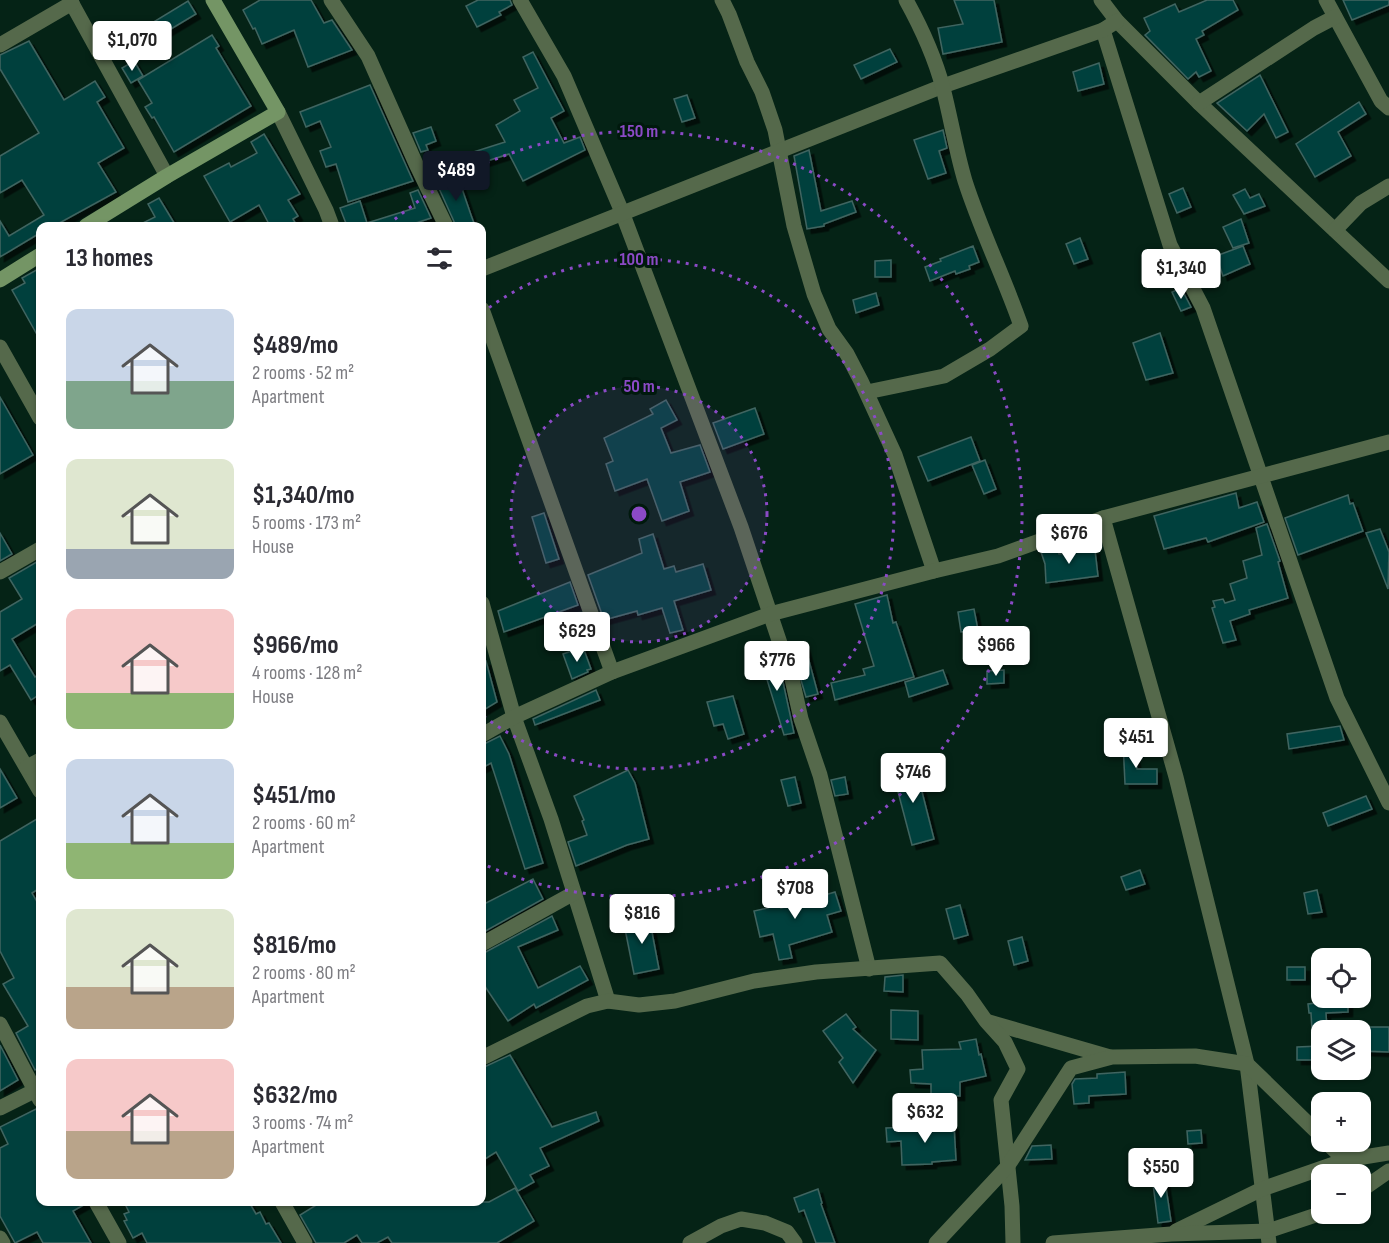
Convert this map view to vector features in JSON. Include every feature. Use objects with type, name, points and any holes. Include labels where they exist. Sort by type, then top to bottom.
[{"type":"main road","points":[[92,222],[278,112],[213,0]]},
{"type":"main road","points":[[0,280],[36,258]]},
{"type":"street","points":[[331,0],[368,56],[444,222]]},
{"type":"street","points":[[520,0],[564,76],[622,212],[741,526],[792,679],[801,719],[820,775],[869,969]]},
{"type":"street","points":[[722,0],[762,92],[775,130],[794,226],[814,294],[830,329],[847,354],[867,392],[895,455],[934,571]]},
{"type":"street","points":[[867,392],[944,376],[990,349],[1021,326],[1009,290],[983,233],[965,180],[943,86],[919,23],[906,0]]},
{"type":"street","points":[[1101,0],[1117,21],[1199,103],[1389,281]]},
{"type":"street","points":[[1326,0],[1381,101],[1389,108]]},
{"type":"street","points":[[0,45],[71,2],[167,176]]},
{"type":"street","points":[[1199,103],[1314,28],[1335,17]]},
{"type":"street","points":[[486,267],[943,86],[1103,30],[1117,21]]},
{"type":"street","points":[[1103,30],[1170,245],[1203,308],[1337,698],[1389,803]]},
{"type":"street","points":[[278,112],[330,222]]},
{"type":"street","points":[[1335,231],[1361,203],[1389,186]]},
{"type":"street","points":[[486,320],[612,672]]},
{"type":"street","points":[[0,347],[36,411]]},
{"type":"street","points":[[486,733],[514,717],[612,672],[770,614],[998,556],[1103,518],[1389,442]]},
{"type":"street","points":[[1103,518],[1176,777],[1247,1064],[1269,1237]]},
{"type":"street","points":[[0,572],[36,551]]},
{"type":"street","points":[[486,620],[514,717],[609,1001]]},
{"type":"street","points":[[0,722],[34,763]]},
{"type":"street","points":[[486,942],[574,893]]},
{"type":"street","points":[[486,1056],[587,1006],[609,1001],[639,1005],[675,1001],[754,981],[816,972],[940,963],[1005,1042],[1018,1069],[1001,1100],[1012,1206],[1013,1243]]},
{"type":"street","points":[[986,1021],[1112,1057]]},
{"type":"street","points":[[0,1024],[36,1088]]},
{"type":"street","points":[[936,1243],[1007,1167],[1071,1068],[1112,1057],[1195,1056],[1247,1064],[1311,1126]]},
{"type":"street","points":[[0,1108],[36,1094]]},
{"type":"street","points":[[1337,1152],[1345,1160]]},
{"type":"street","points":[[1171,1234],[1262,1189],[1345,1160],[1389,1153]]},
{"type":"street","points":[[1371,1183],[1389,1171]]},
{"type":"street","points":[[98,1206],[119,1243]]},
{"type":"street","points":[[284,1206],[305,1243]]},
{"type":"street","points":[[1053,1243],[1171,1234],[1269,1237],[1311,1218]]},
{"type":"street","points":[[690,1243],[721,1226],[741,1219],[765,1222],[787,1232],[795,1243]]},
{"type":"street","points":[[0,1238],[3,1243]]},
{"type":"building","points":[[260,0],[311,0],[324,23],[332,20],[352,50],[308,67],[294,30],[262,44],[243,10]]},
{"type":"building","points":[[478,0],[510,0],[512,5],[499,12],[501,15],[477,27],[466,6]]},
{"type":"building","points":[[954,0],[994,0],[1002,42],[943,54],[938,28],[963,24]]},
{"type":"building","points":[[1207,0],[1233,0],[1238,10],[1202,31],[1204,35],[1196,39],[1211,71],[1199,77],[1196,72],[1188,79],[1145,35],[1150,31],[1144,18],[1175,4],[1179,12]]},
{"type":"building","points":[[1343,0],[1389,0],[1389,5],[1352,20]]},
{"type":"building","points":[[188,1],[196,14],[126,56],[119,43]]},
{"type":"building","points":[[212,35],[219,46],[216,48],[251,106],[174,152],[154,117],[152,118],[145,107],[152,103],[138,80]]},
{"type":"building","points":[[29,41],[64,100],[95,81],[105,97],[97,102],[124,148],[98,163],[116,192],[61,222],[36,222],[36,235],[0,257],[0,221],[9,236],[44,215],[22,180],[0,193],[0,156],[39,133],[0,69],[0,55]]},
{"type":"building","points":[[890,49],[897,62],[861,79],[854,65]]},
{"type":"building","points":[[533,52],[564,111],[551,118],[564,143],[580,137],[585,150],[523,181],[509,154],[468,167],[464,155],[505,142],[496,125],[520,111],[514,100],[538,88],[523,57]]},
{"type":"building","points":[[134,61],[143,76],[131,83],[122,68]]},
{"type":"building","points":[[1099,63],[1104,84],[1078,91],[1073,72]]},
{"type":"building","points":[[1260,75],[1288,132],[1276,138],[1264,114],[1247,131],[1217,103]]},
{"type":"building","points":[[370,85],[413,181],[348,202],[336,164],[326,167],[320,151],[331,147],[320,121],[306,127],[300,112]]},
{"type":"building","points":[[687,95],[695,118],[682,122],[674,99]]},
{"type":"building","points":[[1359,102],[1366,114],[1338,132],[1351,156],[1315,177],[1296,144]]},
{"type":"building","points":[[431,127],[436,141],[426,145],[428,150],[421,152],[413,133]]},
{"type":"building","points":[[943,130],[947,148],[939,151],[946,173],[928,179],[914,140]]},
{"type":"building","points":[[264,134],[300,194],[288,200],[298,216],[293,219],[295,222],[268,222],[259,205],[230,222],[204,176],[229,163],[231,167],[257,153],[251,142]]},
{"type":"building","points":[[809,150],[821,211],[852,201],[856,212],[824,224],[824,226],[807,229],[794,156]]},
{"type":"building","points":[[458,177],[474,222],[454,222],[437,184]]},
{"type":"building","points":[[1183,188],[1191,207],[1177,213],[1169,194]]},
{"type":"building","points":[[1245,189],[1250,198],[1259,194],[1265,206],[1244,214],[1233,195]]},
{"type":"building","points":[[418,190],[431,218],[419,222],[370,222],[415,208],[410,193]]},
{"type":"building","points":[[159,198],[174,222],[145,222],[155,217],[148,204]]},
{"type":"building","points":[[360,201],[367,222],[345,222],[340,208]]},
{"type":"building","points":[[1241,219],[1249,243],[1233,248],[1223,227]]},
{"type":"building","points":[[1080,238],[1088,259],[1074,264],[1066,244]]},
{"type":"building","points":[[973,246],[979,262],[969,266],[970,269],[956,274],[955,271],[930,281],[925,267]]},
{"type":"building","points":[[1243,246],[1250,264],[1223,276],[1216,256]]},
{"type":"building","points":[[891,260],[891,277],[875,277],[875,261]]},
{"type":"building","points":[[36,270],[36,333],[12,290],[25,283],[22,278]]},
{"type":"building","points":[[1181,288],[1191,307],[1181,311],[1172,292]]},
{"type":"building","points":[[876,293],[879,305],[856,313],[853,300]]},
{"type":"building","points":[[1160,333],[1173,373],[1146,380],[1133,343]]},
{"type":"building","points":[[0,397],[33,455],[0,474]]},
{"type":"building","points":[[666,400],[677,420],[661,428],[671,453],[700,445],[710,472],[680,482],[689,511],[662,521],[647,479],[615,491],[606,464],[613,461],[604,438],[653,414],[650,409]]},
{"type":"building","points":[[755,408],[764,434],[723,449],[713,423]]},
{"type":"building","points":[[971,437],[980,461],[928,481],[918,457]]},
{"type":"building","points":[[985,460],[996,489],[984,494],[972,465]]},
{"type":"building","points":[[1236,493],[1239,508],[1257,502],[1264,522],[1208,542],[1206,538],[1164,549],[1154,516]]},
{"type":"building","points":[[1348,495],[1363,531],[1298,555],[1285,518]]},
{"type":"building","points":[[544,513],[559,559],[546,563],[532,517]]},
{"type":"building","points":[[1267,524],[1280,561],[1278,562],[1288,598],[1249,610],[1250,614],[1230,621],[1236,640],[1223,643],[1212,608],[1215,607],[1213,601],[1223,599],[1225,603],[1235,600],[1230,584],[1247,578],[1243,561],[1262,555],[1256,528]]},
{"type":"building","points":[[1380,529],[1389,552],[1388,589],[1366,533]]},
{"type":"building","points":[[0,533],[12,554],[0,561]]},
{"type":"building","points":[[653,534],[664,569],[674,566],[676,572],[703,564],[711,590],[674,601],[683,630],[670,633],[662,608],[638,615],[637,611],[604,620],[588,575],[642,553],[639,539]]},
{"type":"building","points":[[1057,547],[1059,554],[1095,550],[1098,576],[1046,583],[1045,564],[1041,552]]},
{"type":"building","points":[[36,562],[36,624],[12,639],[36,676],[36,697],[31,700],[10,665],[0,671],[0,612],[22,599],[9,578]]},
{"type":"building","points":[[570,582],[578,605],[504,632],[498,611]]},
{"type":"building","points":[[887,595],[893,623],[896,622],[914,677],[835,700],[831,683],[865,675],[863,669],[874,666],[855,604]]},
{"type":"building","points":[[974,609],[978,630],[961,632],[958,612]]},
{"type":"building","points":[[805,646],[818,694],[806,697],[792,650]]},
{"type":"building","points":[[583,647],[591,669],[572,679],[563,654]]},
{"type":"building","points":[[774,656],[783,682],[794,733],[784,735],[765,673],[760,674],[756,661]]},
{"type":"building","points":[[486,661],[497,702],[486,709]]},
{"type":"building","points":[[943,670],[948,684],[909,697],[905,682]]},
{"type":"building","points":[[1004,670],[1004,683],[987,684],[987,671]]},
{"type":"building","points":[[596,690],[600,700],[535,725],[533,719]]},
{"type":"building","points":[[733,696],[744,734],[728,739],[723,724],[714,726],[707,702]]},
{"type":"building","points":[[1340,726],[1344,740],[1289,749],[1287,734]]},
{"type":"building","points":[[500,736],[509,754],[543,863],[525,869],[491,763],[486,766],[486,743]]},
{"type":"building","points":[[1132,741],[1137,769],[1157,769],[1157,784],[1125,784],[1123,742]]},
{"type":"building","points":[[915,764],[934,839],[912,845],[892,769]]},
{"type":"building","points":[[0,769],[17,798],[0,808]]},
{"type":"building","points":[[628,770],[635,783],[649,839],[627,845],[576,866],[568,842],[587,835],[582,821],[584,820],[574,796]]},
{"type":"building","points":[[795,777],[801,803],[788,806],[781,780]]},
{"type":"building","points":[[845,777],[848,794],[835,796],[831,780]]},
{"type":"building","points":[[1366,796],[1372,809],[1328,826],[1323,813]]},
{"type":"building","points":[[36,819],[36,890],[32,893],[36,900],[35,1070],[16,1033],[28,1026],[3,984],[14,978],[0,951],[0,841]]},
{"type":"building","points":[[1140,870],[1145,884],[1126,890],[1121,877]]},
{"type":"building","points":[[533,879],[543,899],[486,931],[486,903]]},
{"type":"building","points":[[776,886],[781,908],[835,892],[841,911],[827,915],[832,932],[789,945],[792,958],[779,960],[773,934],[760,937],[754,911],[768,908],[763,889]]},
{"type":"building","points":[[1317,890],[1322,912],[1308,914],[1304,893]]},
{"type":"building","points":[[960,905],[968,935],[954,939],[946,909]]},
{"type":"building","points":[[648,911],[659,969],[634,974],[625,929],[635,927],[633,914]]},
{"type":"building","points":[[552,916],[558,930],[518,947],[538,988],[580,966],[588,980],[536,1008],[534,1004],[508,1021],[486,988],[486,952]]},
{"type":"building","points":[[1022,937],[1028,961],[1014,965],[1008,941]]},
{"type":"building","points":[[1287,967],[1305,967],[1305,980],[1287,980]]},
{"type":"building","points":[[903,975],[903,992],[884,991],[885,977]]},
{"type":"building","points":[[1308,1004],[1311,1004],[1311,1008],[1348,1008],[1348,1012],[1326,1013],[1326,1020],[1311,1020]]},
{"type":"building","points":[[891,1010],[918,1011],[918,1040],[891,1039]]},
{"type":"building","points":[[846,1014],[856,1027],[853,1029],[876,1050],[853,1083],[839,1062],[843,1058],[823,1031]]},
{"type":"building","points":[[1371,1027],[1389,1027],[1389,1052],[1371,1051]]},
{"type":"building","points":[[976,1039],[986,1076],[960,1082],[960,1096],[931,1095],[931,1084],[911,1083],[910,1070],[923,1069],[922,1050],[961,1049],[959,1042]]},
{"type":"building","points":[[0,1045],[18,1080],[0,1091]]},
{"type":"building","points":[[1311,1046],[1311,1060],[1297,1060],[1297,1047]]},
{"type":"building","points":[[510,1055],[552,1127],[596,1112],[599,1121],[540,1148],[549,1166],[530,1175],[534,1182],[518,1191],[496,1152],[486,1158],[486,1066]]},
{"type":"building","points":[[1125,1072],[1126,1094],[1089,1096],[1089,1103],[1074,1104],[1072,1084],[1075,1079],[1097,1078],[1097,1074]]},
{"type":"building","points":[[36,1109],[36,1206],[82,1206],[73,1211],[91,1243],[43,1243],[37,1232],[15,1243],[0,1216],[0,1148],[8,1144],[0,1127]]},
{"type":"building","points":[[954,1125],[956,1160],[902,1165],[901,1141],[887,1142],[886,1128]]},
{"type":"building","points":[[1201,1130],[1202,1143],[1188,1144],[1187,1131]]},
{"type":"building","points":[[1051,1145],[1052,1159],[1025,1160],[1032,1146]]},
{"type":"building","points":[[1164,1174],[1171,1221],[1158,1223],[1152,1176]]},
{"type":"building","points":[[515,1188],[534,1221],[497,1243],[392,1243],[388,1237],[377,1243],[362,1243],[357,1235],[344,1243],[316,1243],[300,1215],[315,1206],[486,1206],[486,1202]]},
{"type":"building","points":[[818,1189],[835,1243],[816,1243],[804,1210],[799,1212],[794,1198]]},
{"type":"building","points":[[126,1206],[251,1206],[256,1214],[260,1212],[266,1224],[269,1223],[281,1243],[147,1243],[142,1233],[133,1238],[124,1221],[127,1220],[124,1214],[129,1212]]}]
